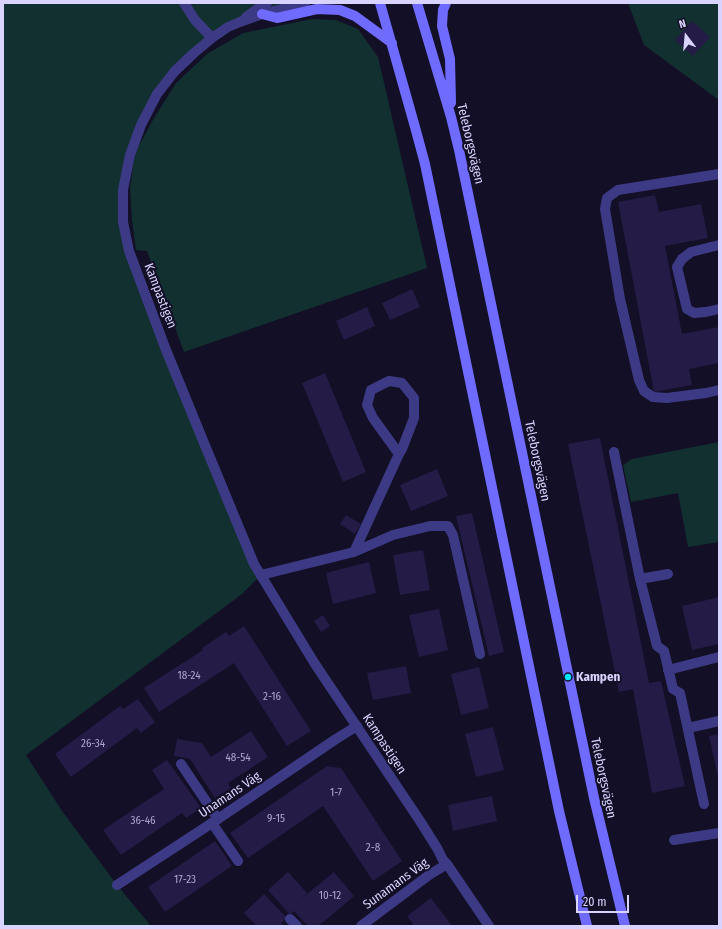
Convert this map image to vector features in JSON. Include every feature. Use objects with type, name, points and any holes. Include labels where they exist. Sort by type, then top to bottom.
[{"type":"main road","points":[[380,3],[425,164],[559,811],[587,926]]},
{"type":"main road","name":"Teleborgsvägen","points":[[417,3],[451,118],[594,798],[625,926]]},
{"type":"main road","points":[[446,3],[443,10],[442,26],[450,59],[451,118]]},
{"type":"main road","points":[[262,14],[277,18],[317,9],[340,10],[355,16],[392,43]]},
{"type":"street","points":[[184,3],[195,20],[212,38]]},
{"type":"street","name":"Kampastigen","points":[[240,22],[267,3]]},
{"type":"street","name":"Kampastigen","points":[[305,3],[262,14],[228,28],[212,38],[194,53],[156,94],[141,125],[130,156],[123,190],[123,222],[129,251],[169,358],[254,564],[315,664],[489,926]]},
{"type":"street","points":[[719,174],[618,190],[607,198],[605,209],[620,299],[639,380],[644,391],[653,397],[667,398],[719,390]]},
{"type":"street","points":[[719,245],[691,252],[682,259],[677,267],[687,308],[694,312],[706,312],[719,309]]},
{"type":"street","points":[[354,552],[399,454],[414,418],[414,398],[402,383],[389,380],[371,390],[367,405],[373,418],[399,454]]},
{"type":"street","points":[[614,452],[640,579],[657,646],[664,651],[672,689],[680,693],[704,804]]},
{"type":"street","points":[[261,575],[354,552],[393,535],[430,526],[448,526],[453,535],[480,654]]},
{"type":"street","points":[[640,579],[668,574]]},
{"type":"street","points":[[668,670],[719,658]]},
{"type":"street","points":[[688,728],[719,721]]},
{"type":"street","name":"Unamans Väg","points":[[117,885],[357,726]]},
{"type":"street","points":[[182,764],[238,861]]},
{"type":"street","points":[[674,840],[719,833]]},
{"type":"street","name":"Sunamans Väg","points":[[360,926],[429,875],[447,864]]},
{"type":"green space","points":[[3,3],[305,3],[228,27],[157,94],[123,190],[129,251],[261,575],[242,594],[26,755],[62,811],[117,885],[151,926],[3,926]]},
{"type":"green space","points":[[628,3],[719,3],[719,100],[644,45]]},
{"type":"green space","points":[[312,19],[336,20],[358,29],[378,57],[427,268],[184,352],[147,251],[136,250],[130,188],[135,153],[154,118],[176,83],[207,54],[243,33]]},
{"type":"green space","points":[[719,442],[719,542],[688,547],[678,493],[631,502],[623,465],[632,459]]},
{"type":"building","points":[[692,21],[710,37],[693,56],[675,40]]},
{"type":"building","points":[[655,195],[659,212],[701,204],[708,238],[665,246],[682,334],[719,327],[719,363],[689,369],[692,385],[654,392],[618,202]]},
{"type":"building","points":[[412,289],[420,307],[390,320],[382,303]]},
{"type":"building","points":[[367,307],[375,326],[344,340],[336,321]]},
{"type":"building","points":[[325,373],[366,472],[343,482],[302,383]]},
{"type":"building","points":[[600,438],[649,683],[661,681],[685,786],[652,793],[633,689],[619,692],[568,444]]},
{"type":"building","points":[[437,469],[448,496],[411,511],[400,485]]},
{"type":"building","points":[[472,513],[504,652],[489,656],[456,516]]},
{"type":"building","points":[[346,515],[361,524],[355,534],[340,524]]},
{"type":"building","points":[[423,550],[430,590],[400,595],[393,555]]},
{"type":"building","points":[[369,562],[376,593],[333,604],[326,573]]},
{"type":"building","points":[[719,597],[719,644],[692,650],[682,606]]},
{"type":"building","points":[[439,609],[448,650],[419,657],[409,615]]},
{"type":"building","points":[[323,615],[330,626],[321,632],[314,621]]},
{"type":"building","points":[[244,626],[311,731],[287,746],[234,663],[159,712],[144,688],[203,650],[202,648],[226,632],[229,636]]},
{"type":"building","points":[[406,666],[411,693],[373,700],[367,673]]},
{"type":"building","points":[[479,667],[489,708],[461,715],[451,674]]},
{"type":"building","points":[[138,699],[155,722],[141,733],[137,728],[71,777],[55,754],[120,706],[123,709]]},
{"type":"building","points":[[493,727],[504,770],[476,777],[465,734]]},
{"type":"building","points":[[251,731],[268,757],[228,783],[231,788],[215,798],[190,759],[174,756],[177,739],[202,743],[211,757]]},
{"type":"building","points":[[719,734],[719,777],[718,777],[709,736]]},
{"type":"building","points":[[167,760],[201,808],[186,818],[182,813],[121,855],[103,830],[164,789],[152,770]]},
{"type":"building","points":[[327,766],[341,768],[402,861],[373,881],[323,806],[248,858],[230,833]]},
{"type":"building","points":[[492,796],[497,821],[453,831],[448,805]]},
{"type":"building","points":[[215,841],[232,866],[165,912],[148,887]]},
{"type":"building","points":[[288,872],[307,893],[301,899],[334,872],[354,896],[317,926],[308,926],[294,911],[290,915],[268,890]]},
{"type":"building","points":[[264,894],[287,918],[281,923],[284,926],[257,926],[244,913]]},
{"type":"building","points":[[431,898],[452,926],[411,926],[413,924],[407,916]]},
{"type":"place","name":"Kampen","points":[[568,677]]}]
